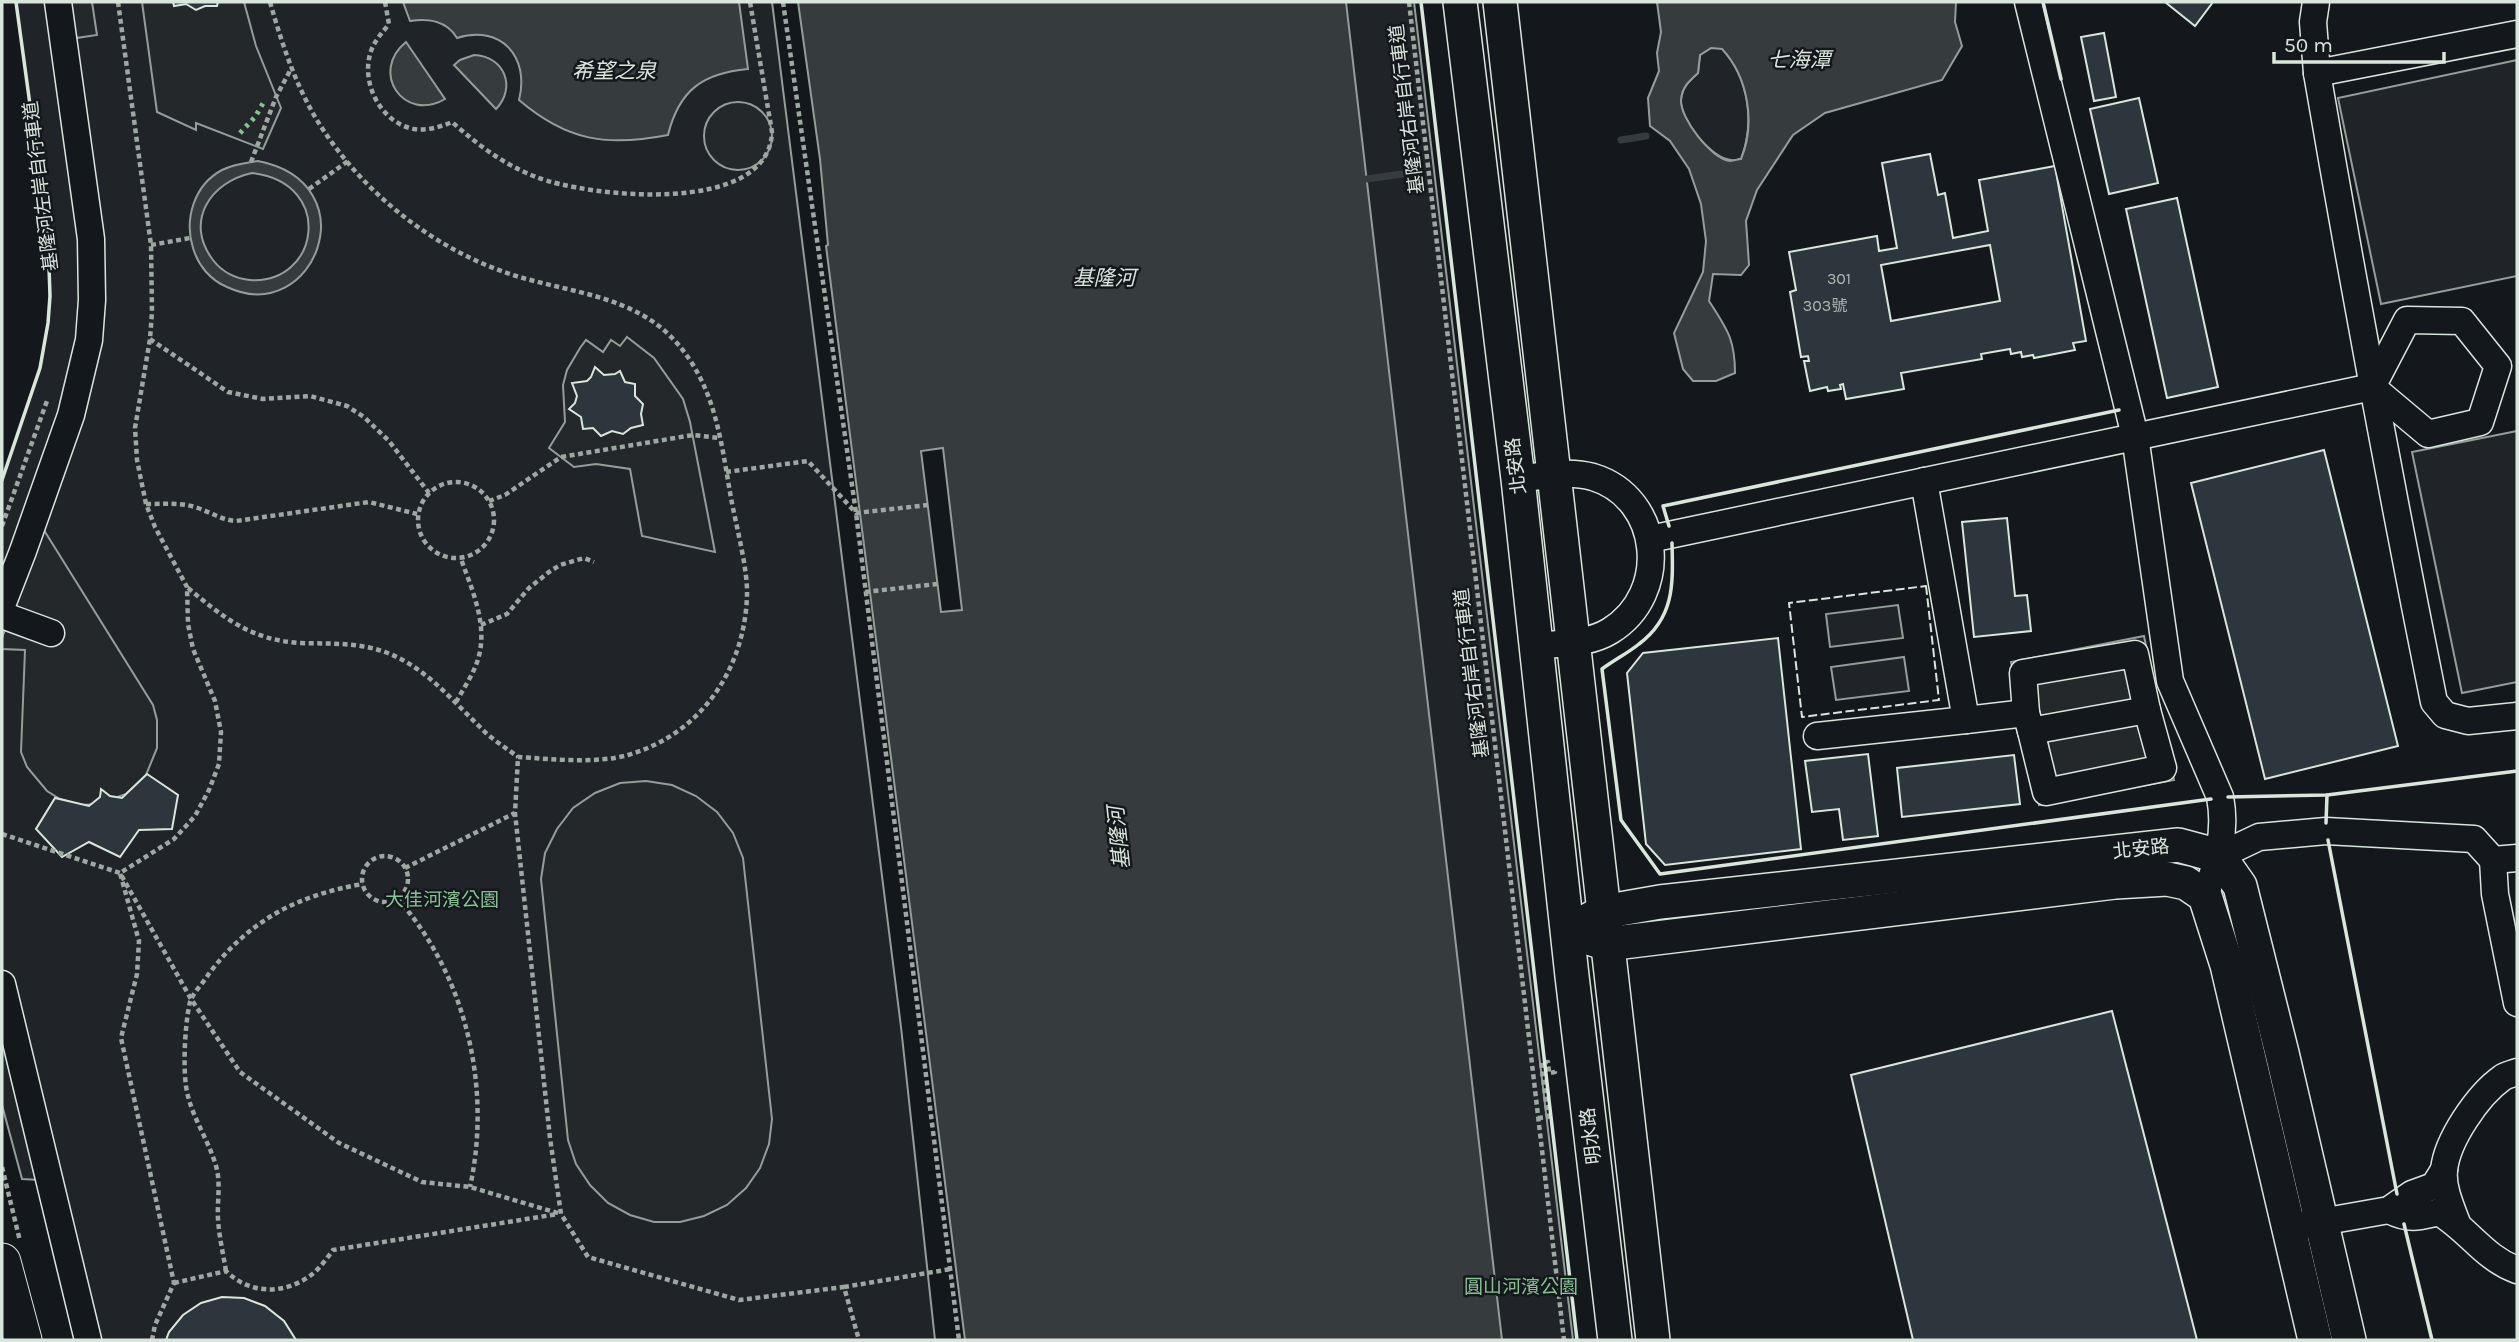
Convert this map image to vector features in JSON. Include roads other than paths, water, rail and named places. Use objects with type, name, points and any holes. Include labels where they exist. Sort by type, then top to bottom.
[{"type":"highway","points":[[2,1262],[23,1340]]},
{"type":"main road","name":"北安路","points":[[1460,2],[1518,479],[1567,931],[2167,879],[2186,883],[2205,896]]},
{"type":"main road","name":"北安路","points":[[1500,2],[1605,928]]},
{"type":"main road","name":"北安路","points":[[1605,928],[1660,902],[2178,845],[2220,856]]},
{"type":"main road","points":[[2220,856],[2240,886],[2282,1053],[2305,1225],[2315,1340]]},
{"type":"main road","points":[[2205,896],[2305,1225],[2349,1340]]},
{"type":"main road","name":"明水路","points":[[1605,928],[1653,1340]]},
{"type":"main road","name":"明水路","points":[[1567,931],[1615,1340]]},
{"type":"lane","points":[[2,605],[71,415],[89,340],[92,300],[91,239],[58,2]]},
{"type":"lane","points":[[2028,2],[2135,436],[2170,681],[2220,797],[2224,816],[2220,856],[2205,896]]},
{"type":"lane","points":[[2316,2],[2313,22],[2317,73],[2372,387],[2434,702],[2445,715],[2468,721],[2517,716]]},
{"type":"lane","points":[[2317,73],[2517,34]]},
{"type":"lane","points":[[2407,320],[2462,320],[2508,364],[2480,422],[2428,434],[2372,387],[2407,320]]},
{"type":"lane","points":[[1650,539],[2372,387]]},
{"type":"lane","points":[[1518,479],[1565,473],[1594,477],[1619,491],[1639,512],[1650,539],[1652,565],[1649,579],[1645,592],[1631,615],[1610,632],[1584,641],[1537,646]]},
{"type":"lane","points":[[1924,481],[1966,720]]},
{"type":"lane","points":[[2,615],[51,633]]},
{"type":"lane","points":[[2135,654],[2147,710],[2162,768],[2046,792],[2029,722],[2023,673],[2135,654]]},
{"type":"lane","points":[[1817,736],[1966,720],[2029,722],[2147,710]]},
{"type":"lane","points":[[2220,856],[2259,837],[2326,831],[2474,839],[2505,859],[2495,894],[2517,1003]]},
{"type":"lane","points":[[2,985],[88,1340]]},
{"type":"lane","points":[[2305,1225],[2389,1210],[2412,1194],[2434,1186],[2444,1170],[2462,1124],[2483,1096],[2503,1077],[2517,1072]]},
{"type":"lane","points":[[2444,1170],[2447,1197],[2457,1223]]},
{"type":"lane","points":[[2389,1210],[2403,1217],[2439,1212],[2457,1223],[2498,1263],[2517,1270]]},
{"type":"water","name":"希望之泉","points":[[403,2],[739,2],[748,69],[718,75],[695,87],[679,106],[668,135],[626,140],[589,137],[554,124],[519,100],[520,70],[516,58],[499,40],[473,35],[457,38],[442,24],[424,20],[410,21]]},
{"type":"water","name":"基隆河","points":[[798,2],[1346,2],[1502,1340],[965,1340],[826,246],[820,159]]},
{"type":"water","name":"七海潭","points":[[1657,2],[1956,2],[1955,22],[1962,46],[1942,80],[1825,113],[1793,135],[1757,190],[1746,221],[1749,265],[1741,275],[1713,274],[1709,301],[1729,335],[1735,373],[1716,381],[1693,381],[1683,369],[1674,333],[1703,272],[1706,241],[1701,204],[1689,169],[1670,141],[1650,126],[1648,98],[1659,71],[1657,53],[1661,32]],"holes":[[[1711,48],[1722,49],[1738,73],[1747,101],[1746,145],[1741,159],[1731,161],[1722,159],[1706,146],[1691,127],[1681,100],[1684,88],[1698,73],[1700,55]]]},
{"type":"water","points":[[406,42],[445,99],[430,105],[416,104],[396,91],[391,80],[391,67],[395,54]]},
{"type":"water","points":[[474,55],[493,61],[504,74],[506,91],[496,109],[454,65]]},
{"type":"water","points":[[258,161],[292,174],[313,196],[321,221],[318,248],[305,271],[285,288],[258,294],[227,287],[210,276],[195,254],[190,226],[198,194],[212,176],[235,165]],"holes":[[[252,173],[279,181],[297,195],[306,213],[308,232],[303,251],[291,267],[273,277],[250,280],[230,274],[213,260],[205,246],[201,232],[206,206],[214,194],[237,178]]]},
{"type":"waterway","points":[[1621,140],[1646,136]]},
{"type":"waterway","points":[[1367,179],[1402,174]]},
{"type":"park label","name":"大佳河濱公園","points":[[442,900]]},
{"type":"park label","name":"圓山河濱公園","points":[[1521,1287]]}]
